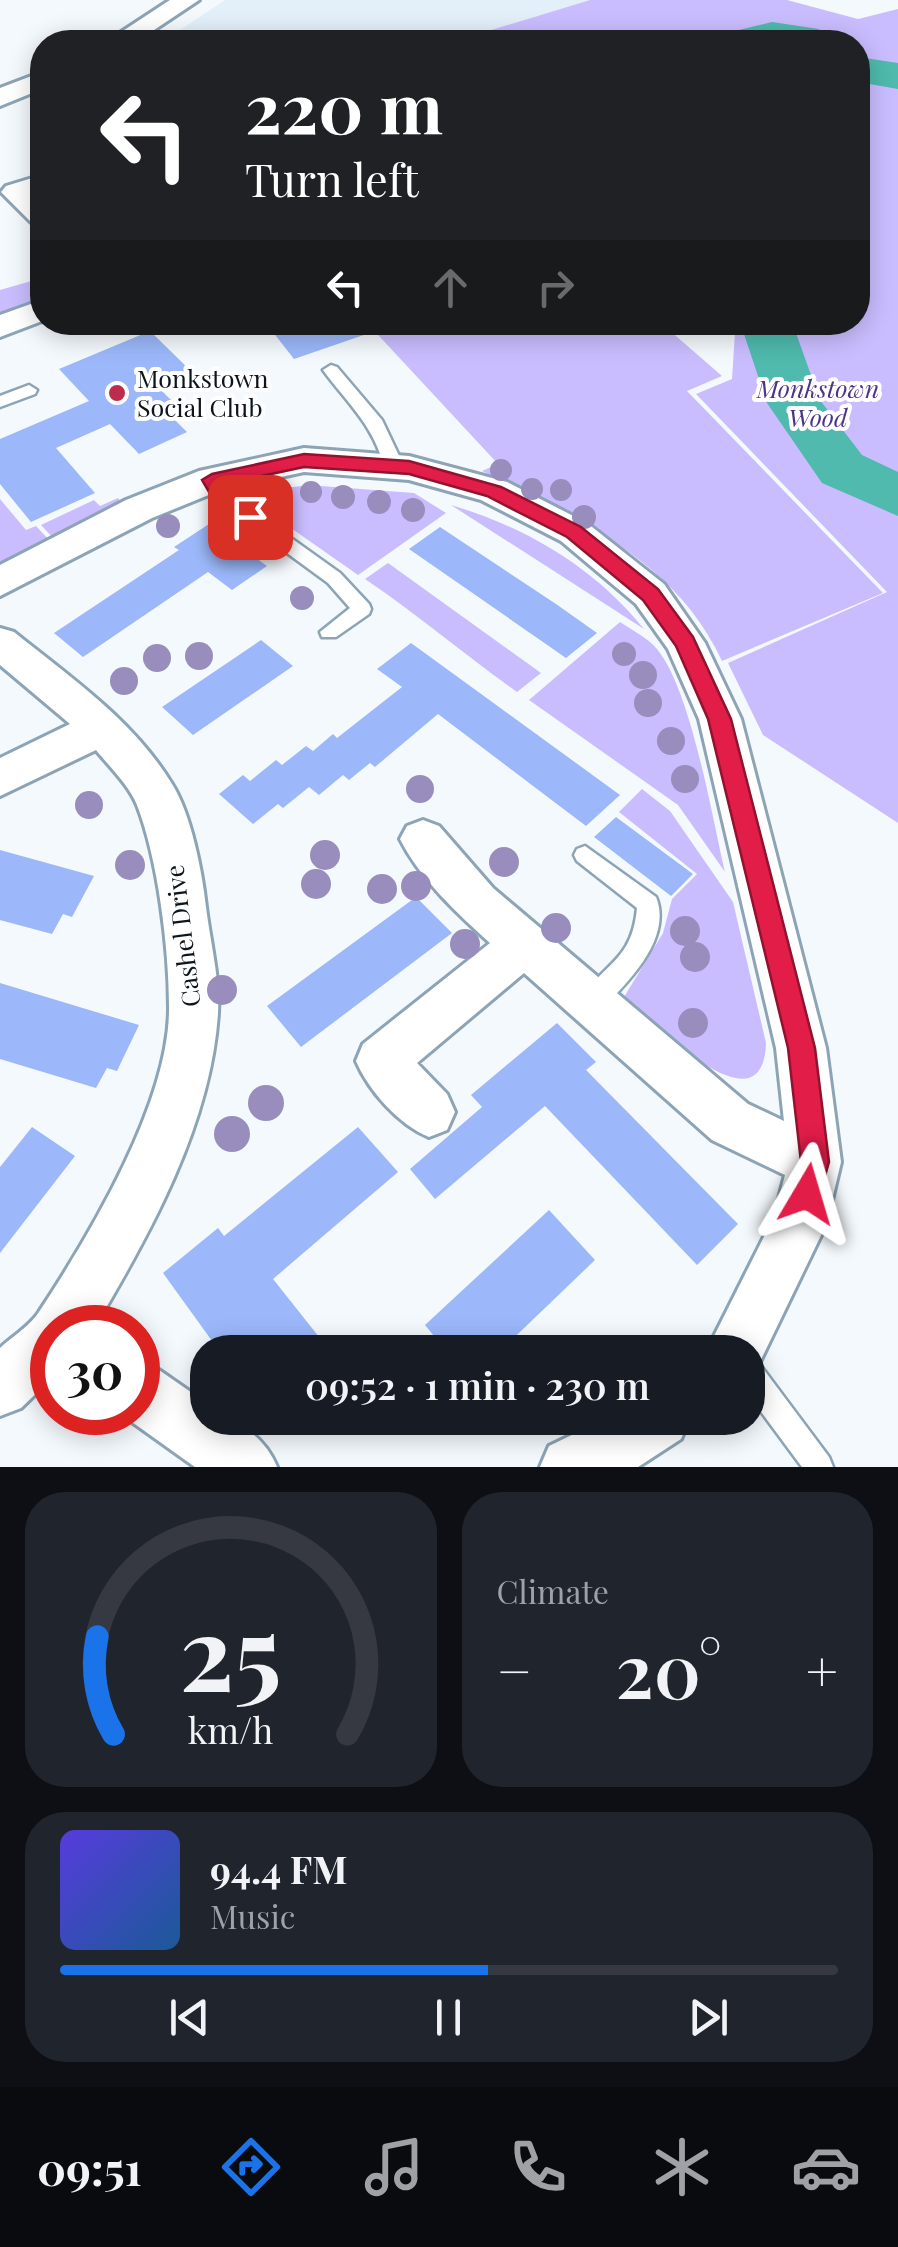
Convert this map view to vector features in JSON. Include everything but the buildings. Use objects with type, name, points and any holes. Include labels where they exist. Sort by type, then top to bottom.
[{"type":"street","points":[[138,30],[187,0]]},
{"type":"street","points":[[4,97],[30,85]]},
{"type":"street","points":[[30,187],[16,192],[30,205]]},
{"type":"street","points":[[0,327],[30,315]]},
{"type":"street","points":[[0,582],[139,509],[212,480],[304,460],[409,468],[494,492],[574,532],[650,594],[686,643],[724,738],[801,1048],[815,1162],[799,1225],[744,1335]]},
{"type":"street","name":"Cashel Drive","points":[[0,643],[103,727],[156,795],[180,875],[194,1010],[188,1052],[165,1132],[117,1238],[75,1305]]},
{"type":"street","points":[[0,778],[103,727]]},
{"type":"street","points":[[423,839],[476,902],[730,1122],[815,1162]]},
{"type":"street","points":[[429,1112],[381,1062],[524,944]]},
{"type":"street","points":[[0,1387],[30,1359]]},
{"type":"street","points":[[160,1406],[246,1467]]},
{"type":"street","points":[[570,1467],[633,1435]]},
{"type":"lane","points":[[331,370],[376,424],[394,460],[391,466]]},
{"type":"lane","points":[[0,402],[30,390]]},
{"type":"lane","points":[[212,480],[222,497],[345,588],[362,609],[329,632]]},
{"type":"lane","points":[[585,855],[648,904],[648,928],[631,962],[593,1002]]},
{"type":"lane","points":[[765,1395],[819,1467]]},
{"type":"shaded area","points":[[225,0],[590,0],[492,30],[180,30]]},
{"type":"green space","name":"Monkstown Wood","points":[[590,0],[787,0],[858,19],[898,9],[898,823],[763,735],[728,663],[887,592],[696,394],[732,379],[735,335],[870,335],[870,30],[491,30]]},
{"type":"green space","points":[[30,281],[30,303],[0,316],[0,290]]},
{"type":"green space","points":[[378,335],[675,335],[722,376],[687,391],[883,593],[722,661],[678,595],[650,569],[587,525],[482,471],[498,464]]},
{"type":"green space","points":[[308,485],[414,493],[446,513],[358,575],[251,500],[258,492]]},
{"type":"green space","points":[[118,498],[122,503],[54,539],[41,525],[94,500],[100,506]]},
{"type":"green space","points":[[0,499],[26,530],[36,526],[52,543],[0,573]]},
{"type":"green space","points":[[451,505],[506,525],[557,552],[604,587],[644,629]]},
{"type":"green space","points":[[388,563],[541,673],[517,692],[365,579]]},
{"type":"green space","points":[[620,622],[657,649],[680,693],[699,755],[725,872],[678,805],[529,700]]},
{"type":"green space","points":[[642,789],[670,811],[733,902],[766,1043],[760,1069],[746,1078],[726,1075],[703,1063],[624,997],[663,933],[672,899],[697,874],[619,812]]},
{"type":"waterway","points":[[870,72],[898,76]]},
{"type":"waterway","points":[[770,335],[794,403],[842,469],[898,496]]},
{"type":"place","name":"Monkstown Social Club","points":[[117,393]]},
{"type":"route","points":[[250,517],[222,497],[212,480],[304,460],[409,468],[494,492],[574,532],[650,594],[686,643],[720,719],[801,1048],[815,1162],[807,1194]]}]
